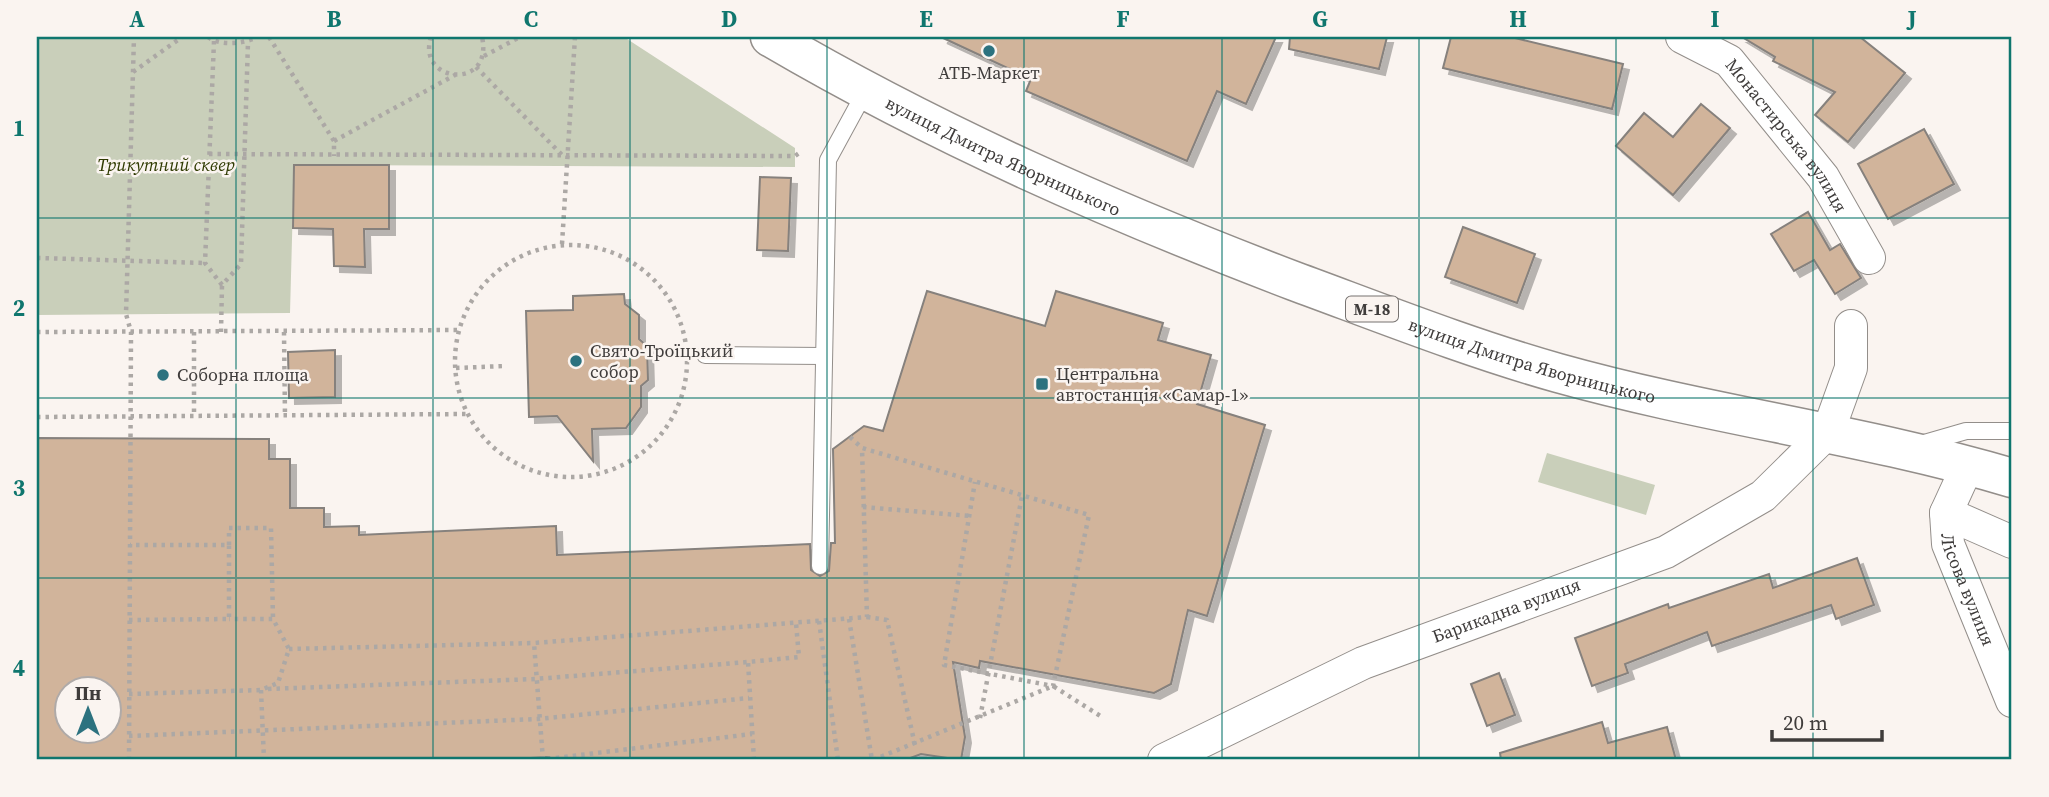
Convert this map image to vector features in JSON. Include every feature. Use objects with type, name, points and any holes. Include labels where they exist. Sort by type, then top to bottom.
[{"type":"highway","name":"вулиця Дмитра Яворницького","points":[[770,37],[864,92],[975,148],[1162,229],[1352,303],[1556,372],[1696,407],[1905,449],[2012,478]]},
{"type":"street","name":"Монастирська вулиця","points":[[1682,37],[1729,61],[1823,177],[1869,258]]},
{"type":"street","points":[[1828,432],[1851,368],[1851,326]]},
{"type":"street","name":"Барикадна вулиця","points":[[1164,760],[1363,663],[1666,552],[1763,496],[1828,432]]},
{"type":"street","name":"Лісова вулиця","points":[[1968,465],[1946,513],[1948,544],[2012,701]]},
{"type":"street","name":"Лісова вулиця","points":[[1946,513],[2012,542]]},
{"type":"lane","points":[[820,566],[828,160],[864,92]]},
{"type":"lane","points":[[705,355],[824,356]]},
{"type":"lane","points":[[1905,449],[1966,431],[2012,431]]},
{"type":"path","points":[[128,760],[131,332],[125,314],[134,37]]},
{"type":"path","points":[[133,72],[182,37]]},
{"type":"path","points":[[208,37],[214,41],[248,42],[257,37]]},
{"type":"path","points":[[269,37],[334,141],[334,156]]},
{"type":"path","points":[[421,37],[430,38],[430,56],[434,63],[455,75]]},
{"type":"path","points":[[482,37],[483,57]]},
{"type":"path","points":[[334,141],[455,75],[476,67],[483,57],[520,37]]},
{"type":"path","points":[[562,244],[565,155],[575,37]]},
{"type":"path","points":[[214,41],[205,263],[222,285],[221,332]]},
{"type":"path","points":[[222,285],[241,264],[248,42]]},
{"type":"path","points":[[476,67],[565,155]]},
{"type":"path","points":[[209,154],[795,156],[808,147]]},
{"type":"path","points":[[562,244],[602,248],[639,265],[667,293],[685,330],[688,370],[678,409],[658,440],[630,462],[596,475],[559,477],[524,468],[493,448],[468,414],[457,386],[455,349],[460,330],[466,310],[489,277],[523,255],[562,244]]},
{"type":"path","points":[[37,258],[205,263]]},
{"type":"path","points":[[37,332],[460,330]]},
{"type":"path","points":[[194,332],[194,417]]},
{"type":"path","points":[[284,332],[285,417]]},
{"type":"path","points":[[456,368],[505,366]]},
{"type":"path","points":[[37,417],[468,414]]},
{"type":"path","points":[[844,426],[862,448],[1089,515],[1053,686]]},
{"type":"path","points":[[862,448],[867,617]]},
{"type":"path","points":[[975,482],[944,665],[1053,686],[1102,717]]},
{"type":"path","points":[[980,718],[1022,496]]},
{"type":"path","points":[[863,507],[970,516]]},
{"type":"path","points":[[229,619],[229,528],[271,528],[273,619],[289,649],[278,683],[268,689]]},
{"type":"path","points":[[130,545],[229,545]]},
{"type":"path","points":[[289,649],[534,643],[867,617],[887,620],[915,745]]},
{"type":"path","points":[[129,620],[273,619]]},
{"type":"path","points":[[849,619],[872,760],[915,745],[1053,686]]},
{"type":"path","points":[[819,621],[838,760]]},
{"type":"path","points":[[129,694],[535,679],[799,657],[796,624]]},
{"type":"path","points":[[534,643],[541,760],[752,734]]},
{"type":"path","points":[[748,662],[754,760]]},
{"type":"path","points":[[261,691],[264,760]]},
{"type":"path","points":[[129,736],[538,719],[749,698]]},
{"type":"green space","name":"Трикутний сквер","points":[[37,37],[624,37],[795,148],[795,167],[294,165],[290,313],[37,315]]},
{"type":"green space","points":[[1547,453],[1655,485],[1646,515],[1538,482]]},
{"type":"building","points":[[941,37],[1276,37],[1246,104],[1217,91],[1187,161],[1026,91],[1031,79]]},
{"type":"building","points":[[1290,37],[1387,37],[1379,69],[1289,49]]},
{"type":"building","points":[[1451,37],[1511,37],[1623,64],[1612,109],[1443,68]]},
{"type":"building","points":[[1742,37],[1860,37],[1905,73],[1848,142],[1815,115],[1835,92],[1773,61],[1775,57]]},
{"type":"building","points":[[1701,104],[1730,128],[1673,195],[1616,146],[1644,113],[1673,137]]},
{"type":"building","points":[[1924,129],[1954,184],[1888,219],[1858,164]]},
{"type":"building","points":[[294,165],[389,165],[389,229],[364,229],[365,267],[334,266],[333,229],[293,228]]},
{"type":"building","points":[[760,177],[791,178],[788,251],[757,250]]},
{"type":"building","points":[[1808,212],[1830,250],[1840,244],[1861,278],[1835,294],[1814,260],[1794,271],[1771,234]]},
{"type":"building","points":[[1463,227],[1535,254],[1517,303],[1445,277]]},
{"type":"building","points":[[927,291],[1045,326],[1056,291],[1163,323],[1158,340],[1211,355],[1197,404],[1265,425],[1207,616],[1188,610],[1171,684],[1154,693],[980,661],[979,668],[953,662],[965,737],[961,760],[921,754],[905,760],[549,760],[549,757],[489,760],[37,760],[37,438],[269,439],[269,459],[290,459],[290,508],[324,508],[324,527],[359,526],[359,535],[556,526],[557,555],[810,544],[811,570],[820,576],[829,571],[831,543],[835,543],[833,449],[864,426],[883,431]]},
{"type":"building","name":"Свято-Троїцький собор","points":[[624,294],[625,304],[639,315],[639,339],[647,346],[648,380],[641,386],[641,407],[626,428],[592,429],[593,461],[557,416],[529,417],[526,311],[573,310],[573,296]]},
{"type":"building","points":[[335,350],[335,397],[289,398],[288,352]]},
{"type":"building","points":[[1857,558],[1874,605],[1836,619],[1831,605],[1712,646],[1707,632],[1625,664],[1628,673],[1592,686],[1575,638],[1668,604],[1669,608],[1769,574],[1773,588]]},
{"type":"building","points":[[1499,673],[1515,715],[1487,726],[1471,684]]},
{"type":"building","points":[[1602,722],[1608,743],[1667,727],[1676,760],[1501,760],[1500,753]]},
{"type":"place","name":"АТБ-Маркет","points":[[989,51]]},
{"type":"place","name":"Свято-Троїцький собор","points":[[576,361]]},
{"type":"place","name":"Соборна площа","points":[[163,375]]},
{"type":"place","name":"Центральна автостанція «Самар-1»","points":[[1042,384]]}]
